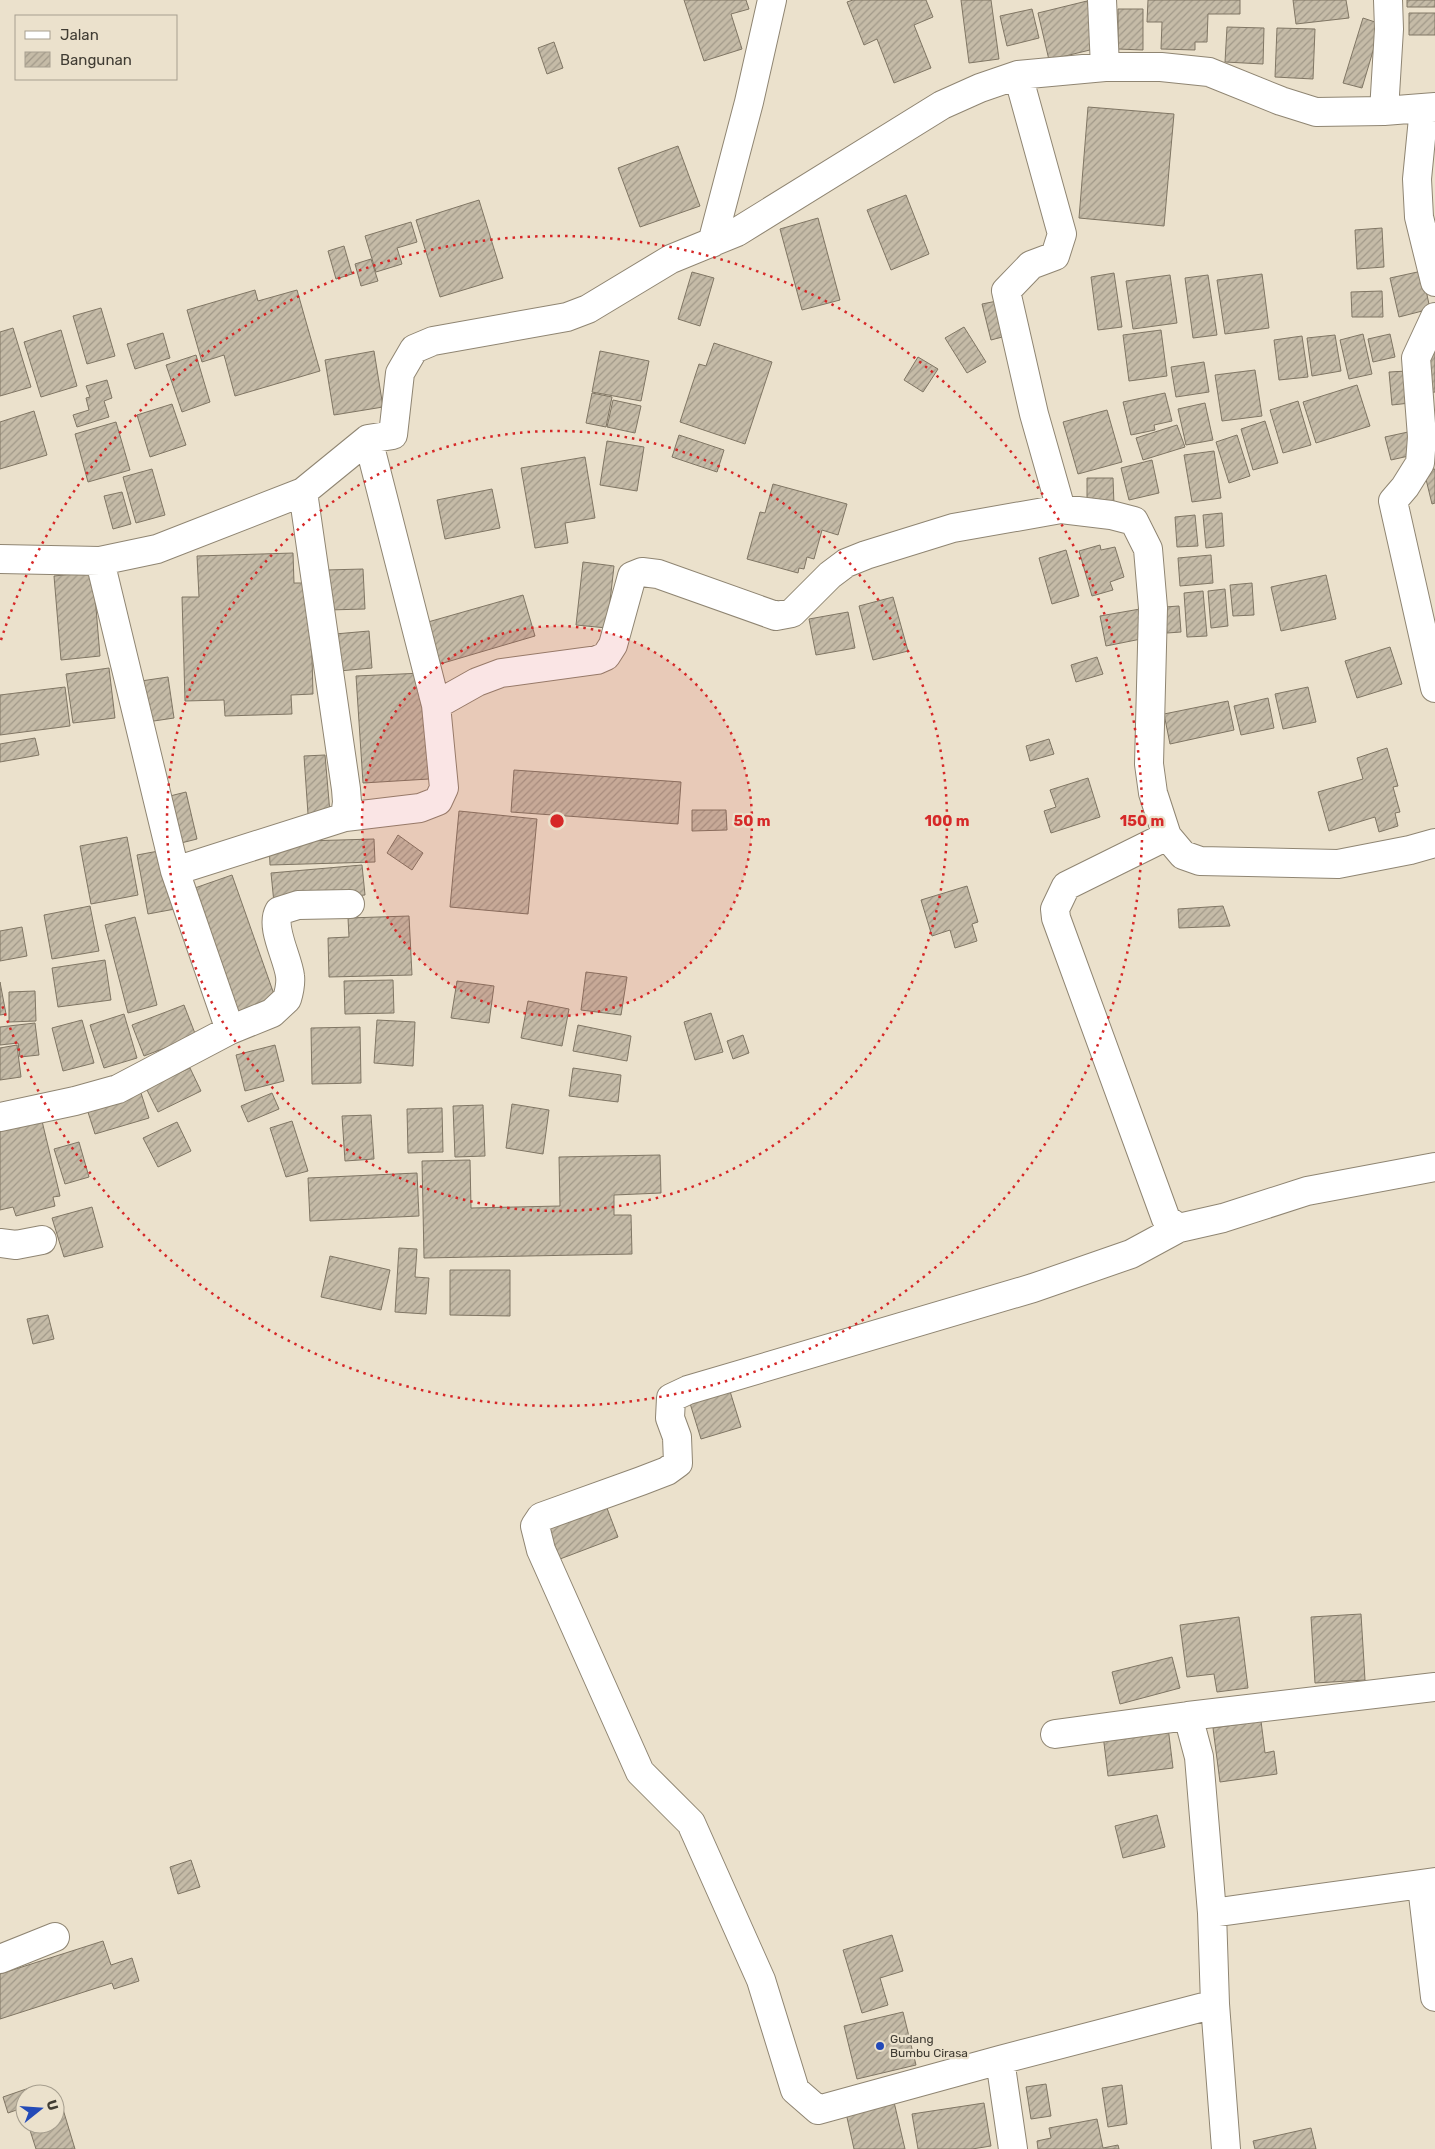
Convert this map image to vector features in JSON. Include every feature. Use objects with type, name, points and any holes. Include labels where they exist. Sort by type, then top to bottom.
[{"type":"street","points":[[712,243],[772,0]]},
{"type":"street","points":[[1102,0],[1105,67]]},
{"type":"street","points":[[1384,111],[1389,30],[1388,0]]},
{"type":"street","points":[[0,559],[100,561],[157,550],[303,492],[368,439],[393,435],[400,373],[414,349],[433,340],[567,317],[588,309],[671,259],[737,232],[942,105],[980,88],[1018,75],[1105,67],[1161,67],[1209,72],[1282,101],[1316,112],[1430,108],[1417,179],[1419,217],[1435,282]]},
{"type":"street","points":[[1018,75],[1062,234],[1055,256],[1030,265],[1006,291],[1034,414],[1061,509]]},
{"type":"street","points":[[1434,680],[1392,501],[1405,487],[1420,464],[1422,437],[1416,358],[1435,317]]},
{"type":"street","points":[[175,871],[345,816],[420,808],[438,801],[444,788],[436,705],[368,439]]},
{"type":"street","points":[[303,492],[346,788],[345,816]]},
{"type":"street","points":[[436,705],[477,682],[501,673],[597,660],[606,656],[612,645],[632,576],[642,572],[658,574],[776,616],[792,612],[830,574],[846,563],[953,528],[1061,509],[1111,515],[1134,521],[1148,549],[1153,608],[1149,764],[1153,793],[1167,836],[1183,855],[1200,861],[1338,864],[1435,844]]},
{"type":"street","points":[[100,561],[175,871],[230,1030]]},
{"type":"street","points":[[1167,836],[1066,886],[1055,909],[1056,918],[1166,1219],[1179,1228]]},
{"type":"street","points":[[0,1116],[75,1101],[118,1089],[230,1030],[272,1013],[287,999],[290,976],[277,926],[276,917],[279,911],[298,905],[350,904]]},
{"type":"street","points":[[1215,2004],[818,2110],[795,2090],[761,1980],[691,1823],[640,1772],[541,1550],[535,1526],[541,1517],[667,1471],[678,1463],[677,1437],[670,1418],[671,1398],[688,1390],[1033,1288],[1131,1254],[1179,1228],[1223,1218],[1307,1191],[1435,1167]]},
{"type":"street","points":[[0,1243],[16,1245],[42,1240]]},
{"type":"street","points":[[1055,1734],[1188,1716],[1435,1687]]},
{"type":"street","points":[[1188,1716],[1198,1757],[1212,1913],[1215,2004],[1226,2149]]},
{"type":"street","points":[[1212,1913],[1428,1884],[1435,1997]]},
{"type":"street","points":[[0,1959],[55,1937]]},
{"type":"street","points":[[1000,2060],[1013,2149]]},
{"type":"building","points":[[684,0],[746,0],[749,9],[731,14],[742,49],[704,61]]},
{"type":"building","points":[[853,0],[926,0],[933,17],[914,25],[931,68],[894,83],[877,39],[864,45],[847,2]]},
{"type":"building","points":[[961,0],[991,0],[999,59],[969,63]]},
{"type":"building","points":[[1148,0],[1240,0],[1240,14],[1208,14],[1207,42],[1195,42],[1195,50],[1161,49],[1162,22],[1147,22]]},
{"type":"building","points":[[1293,0],[1346,0],[1349,18],[1296,24]]},
{"type":"building","points":[[1407,0],[1435,0],[1435,7],[1407,7]]},
{"type":"building","points":[[1087,1],[1098,48],[1049,60],[1038,13]]},
{"type":"building","points":[[1032,9],[1039,38],[1007,46],[1000,16]]},
{"type":"building","points":[[1118,9],[1143,9],[1143,50],[1118,49]]},
{"type":"building","points":[[1409,13],[1435,13],[1435,35],[1409,35]]},
{"type":"building","points":[[1363,18],[1381,24],[1362,88],[1343,83]]},
{"type":"building","points":[[1227,27],[1264,28],[1263,64],[1225,62]]},
{"type":"building","points":[[1277,28],[1315,29],[1313,79],[1275,77]]},
{"type":"building","points":[[554,42],[563,68],[547,74],[538,48]]},
{"type":"building","points":[[1088,107],[1174,114],[1164,226],[1079,218]]},
{"type":"building","points":[[678,146],[700,206],[640,227],[618,168]]},
{"type":"building","points":[[906,195],[929,254],[891,270],[867,210]]},
{"type":"building","points":[[479,200],[503,278],[440,297],[416,220]]},
{"type":"building","points":[[818,218],[840,300],[802,310],[780,229]]},
{"type":"building","points":[[411,222],[417,242],[397,248],[402,264],[376,272],[365,236]]},
{"type":"building","points":[[1382,228],[1384,267],[1357,269],[1355,230]]},
{"type":"building","points":[[344,246],[352,274],[336,279],[328,251]]},
{"type":"building","points":[[371,259],[378,281],[361,286],[355,264]]},
{"type":"building","points":[[1422,271],[1430,309],[1399,317],[1390,278]]},
{"type":"building","points":[[692,272],[714,278],[700,326],[678,319]]},
{"type":"building","points":[[1114,273],[1122,327],[1098,330],[1091,277]]},
{"type":"building","points":[[1262,274],[1269,328],[1225,334],[1217,280]]},
{"type":"building","points":[[1170,275],[1177,323],[1133,329],[1126,281]]},
{"type":"building","points":[[1208,275],[1217,335],[1193,338],[1185,278]]},
{"type":"building","points":[[255,290],[258,301],[297,290],[320,371],[235,396],[224,355],[202,362],[187,310]]},
{"type":"building","points":[[1382,291],[1383,317],[1352,317],[1351,292]]},
{"type":"building","points":[[997,301],[1006,336],[991,340],[982,304]]},
{"type":"building","points":[[101,308],[115,356],[87,364],[73,316]]},
{"type":"building","points":[[964,327],[986,362],[967,373],[945,338]]},
{"type":"building","points":[[13,328],[31,387],[0,396],[0,332]]},
{"type":"building","points":[[61,330],[77,386],[41,397],[24,342]]},
{"type":"building","points":[[1161,330],[1167,376],[1129,381],[1123,335]]},
{"type":"building","points":[[163,333],[170,358],[135,369],[127,344]]},
{"type":"building","points":[[1363,334],[1372,374],[1349,379],[1340,340]]},
{"type":"building","points":[[1390,334],[1395,357],[1373,362],[1368,339]]},
{"type":"building","points":[[1335,335],[1341,371],[1312,376],[1307,338]]},
{"type":"building","points":[[1302,336],[1308,377],[1279,380],[1274,340]]},
{"type":"building","points":[[714,343],[772,362],[745,444],[680,422],[699,364],[706,366]]},
{"type":"building","points":[[1426,348],[1435,348],[1435,392],[1428,393]]},
{"type":"building","points":[[374,351],[383,407],[334,415],[325,360]]},
{"type":"building","points":[[600,351],[649,361],[641,401],[592,392]]},
{"type":"building","points":[[196,355],[210,402],[182,412],[166,365]]},
{"type":"building","points":[[918,357],[938,369],[923,392],[904,380]]},
{"type":"building","points":[[1204,362],[1209,392],[1176,397],[1171,367]]},
{"type":"building","points":[[1255,370],[1262,416],[1222,421],[1215,375]]},
{"type":"building","points":[[1407,371],[1410,403],[1392,405],[1389,372]]},
{"type":"building","points":[[107,380],[112,398],[104,401],[109,417],[77,427],[73,415],[89,410],[86,398],[90,397],[86,386]]},
{"type":"building","points":[[1357,385],[1370,426],[1316,443],[1303,402]]},
{"type":"building","points":[[592,393],[612,397],[606,427],[586,423]]},
{"type":"building","points":[[1165,393],[1172,421],[1154,425],[1155,430],[1131,435],[1123,402]]},
{"type":"building","points":[[613,400],[641,406],[635,433],[607,427]]},
{"type":"building","points":[[1298,401],[1311,445],[1283,453],[1270,410]]},
{"type":"building","points":[[1205,403],[1213,440],[1186,445],[1178,409]]},
{"type":"building","points":[[172,404],[186,445],[150,457],[137,415]]},
{"type":"building","points":[[1107,410],[1122,462],[1078,474],[1063,422]]},
{"type":"building","points":[[34,411],[47,455],[0,469],[0,422]]},
{"type":"building","points":[[1265,421],[1278,463],[1253,470],[1241,429]]},
{"type":"building","points":[[116,422],[130,470],[88,482],[75,434]]},
{"type":"building","points":[[1177,425],[1185,447],[1143,460],[1136,438]]},
{"type":"building","points":[[1408,432],[1413,455],[1391,460],[1385,437]]},
{"type":"building","points":[[679,435],[724,450],[717,472],[672,457]]},
{"type":"building","points":[[1237,435],[1250,476],[1229,483],[1216,442]]},
{"type":"building","points":[[607,441],[644,447],[637,491],[600,485]]},
{"type":"building","points":[[1214,451],[1221,498],[1192,502],[1184,455]]},
{"type":"building","points":[[585,457],[595,518],[565,523],[568,543],[535,548],[521,468]]},
{"type":"building","points":[[1152,460],[1159,493],[1129,500],[1121,468]]},
{"type":"building","points":[[152,469],[165,515],[136,523],[123,477]]},
{"type":"building","points":[[1435,469],[1435,503],[1432,504],[1424,471]]},
{"type":"building","points":[[1087,478],[1113,478],[1114,505],[1087,505]]},
{"type":"building","points":[[773,484],[847,504],[838,535],[822,530],[814,559],[807,557],[804,569],[799,568],[798,573],[747,559],[760,512],[765,513]]},
{"type":"building","points":[[492,489],[500,528],[445,539],[437,500]]},
{"type":"building","points":[[122,492],[131,524],[113,529],[104,496]]},
{"type":"building","points":[[1222,513],[1224,546],[1206,548],[1203,515]]},
{"type":"building","points":[[1195,515],[1198,546],[1177,547],[1175,517]]},
{"type":"building","points":[[1100,545],[1101,550],[1115,547],[1124,577],[1110,582],[1113,590],[1092,596],[1079,551]]},
{"type":"building","points":[[1066,550],[1079,596],[1052,604],[1039,558]]},
{"type":"building","points":[[293,553],[294,583],[310,583],[313,694],[291,695],[292,714],[225,716],[224,700],[185,701],[182,597],[199,597],[197,556]]},
{"type":"building","points":[[1211,555],[1213,583],[1180,586],[1178,558]]},
{"type":"building","points":[[583,562],[614,566],[607,628],[576,625]]},
{"type":"building","points":[[363,569],[365,609],[328,610],[326,570]]},
{"type":"building","points":[[93,572],[100,656],[61,660],[54,576]]},
{"type":"building","points":[[1326,575],[1336,619],[1281,631],[1271,587]]},
{"type":"building","points":[[1252,583],[1254,615],[1233,616],[1230,585]]},
{"type":"building","points":[[1225,589],[1228,626],[1211,628],[1208,591]]},
{"type":"building","points":[[1203,591],[1207,636],[1187,637],[1184,593]]},
{"type":"building","points":[[523,595],[535,636],[440,664],[428,622]]},
{"type":"building","points":[[893,597],[908,651],[873,660],[859,606]]},
{"type":"building","points":[[1179,606],[1181,632],[1167,633],[1165,607]]},
{"type":"building","points":[[1140,609],[1146,638],[1106,646],[1100,616]]},
{"type":"building","points":[[848,612],[855,648],[816,655],[809,619]]},
{"type":"building","points":[[369,631],[372,668],[339,671],[335,634]]},
{"type":"building","points":[[1390,647],[1402,684],[1357,698],[1345,661]]},
{"type":"building","points":[[1097,657],[1103,674],[1076,682],[1071,665]]},
{"type":"building","points":[[109,668],[115,718],[73,723],[66,674]]},
{"type":"building","points":[[423,673],[429,779],[363,783],[356,676]]},
{"type":"building","points":[[168,677],[174,718],[147,722],[141,681]]},
{"type":"building","points":[[65,687],[70,726],[0,735],[0,695]]},
{"type":"building","points":[[1308,687],[1316,722],[1283,729],[1275,694]]},
{"type":"building","points":[[1268,698],[1274,728],[1241,735],[1234,706]]},
{"type":"building","points":[[1228,701],[1234,730],[1170,744],[1164,714]]},
{"type":"building","points":[[35,738],[39,755],[0,762],[0,744]]},
{"type":"building","points":[[1049,739],[1054,754],[1030,761],[1026,746]]},
{"type":"building","points":[[1387,748],[1398,786],[1393,787],[1400,812],[1395,813],[1398,826],[1379,832],[1375,817],[1329,831],[1318,792],[1363,779],[1357,758]]},
{"type":"building","points":[[325,755],[330,813],[308,814],[304,756]]},
{"type":"building","points":[[514,770],[681,782],[678,824],[511,812]]},
{"type":"building","points":[[1088,778],[1100,817],[1051,833],[1044,811],[1056,807],[1050,790]]},
{"type":"building","points":[[186,792],[197,839],[181,843],[170,796]]},
{"type":"building","points":[[692,810],[726,810],[727,830],[692,831]]},
{"type":"building","points":[[459,811],[537,819],[528,914],[450,907]]},
{"type":"building","points":[[398,835],[423,853],[412,870],[387,853]]},
{"type":"building","points":[[127,837],[138,895],[91,904],[80,846]]},
{"type":"building","points":[[374,839],[375,862],[270,865],[269,842]]},
{"type":"building","points":[[164,850],[175,909],[148,914],[137,855]]},
{"type":"building","points":[[362,865],[365,895],[274,903],[271,873]]},
{"type":"building","points":[[232,875],[276,1000],[235,1014],[192,889]]},
{"type":"building","points":[[967,886],[978,922],[972,924],[977,941],[955,948],[950,930],[932,936],[921,900]]},
{"type":"building","points":[[90,906],[99,951],[52,959],[44,915]]},
{"type":"building","points":[[1223,906],[1230,926],[1179,928],[1178,909]]},
{"type":"building","points":[[409,916],[412,975],[329,977],[328,938],[349,937],[348,918]]},
{"type":"building","points":[[135,917],[157,1005],[128,1013],[105,925]]},
{"type":"building","points":[[22,927],[27,956],[0,961],[0,931]]},
{"type":"building","points":[[105,960],[111,1000],[58,1007],[52,968]]},
{"type":"building","points":[[586,972],[627,977],[621,1015],[581,1010]]},
{"type":"building","points":[[393,980],[394,1013],[345,1014],[344,981]]},
{"type":"building","points":[[457,981],[494,986],[489,1023],[451,1018]]},
{"type":"building","points":[[0,982],[6,1014],[0,1015]]},
{"type":"building","points":[[35,991],[36,1021],[9,1022],[9,992]]},
{"type":"building","points":[[528,1001],[569,1009],[562,1046],[521,1038]]},
{"type":"building","points":[[184,1005],[196,1036],[144,1056],[132,1025]]},
{"type":"building","points":[[711,1013],[723,1052],[695,1060],[684,1022]]},
{"type":"building","points":[[124,1014],[137,1058],[104,1068],[90,1025]]},
{"type":"building","points":[[82,1020],[94,1063],[63,1071],[52,1028]]},
{"type":"building","points":[[377,1020],[415,1022],[413,1066],[374,1063]]},
{"type":"building","points":[[35,1023],[39,1055],[20,1057],[18,1043],[0,1045],[0,1027]]},
{"type":"building","points":[[578,1025],[631,1036],[627,1061],[573,1051]]},
{"type":"building","points":[[360,1027],[361,1083],[312,1084],[311,1028]]},
{"type":"building","points":[[743,1035],[749,1053],[733,1059],[727,1041]]},
{"type":"building","points":[[17,1045],[21,1077],[0,1080],[0,1048]]},
{"type":"building","points":[[275,1045],[284,1081],[245,1091],[236,1055]]},
{"type":"building","points":[[190,1068],[201,1091],[158,1112],[146,1088]]},
{"type":"building","points":[[573,1068],[621,1075],[618,1102],[569,1096]]},
{"type":"building","points":[[141,1093],[149,1118],[95,1134],[87,1109]]},
{"type":"building","points":[[272,1093],[279,1109],[248,1122],[241,1106]]},
{"type":"building","points":[[512,1104],[549,1110],[543,1154],[506,1148]]},
{"type":"building","points":[[483,1105],[485,1156],[455,1157],[453,1106]]},
{"type":"building","points":[[442,1108],[443,1152],[408,1153],[407,1109]]},
{"type":"building","points":[[371,1115],[374,1159],[345,1161],[342,1116]]},
{"type":"building","points":[[42,1121],[60,1196],[53,1197],[55,1206],[16,1216],[13,1207],[0,1210],[0,1131]]},
{"type":"building","points":[[292,1121],[308,1171],[286,1177],[270,1128]]},
{"type":"building","points":[[177,1122],[191,1151],[158,1167],[143,1138]]},
{"type":"building","points":[[79,1142],[89,1177],[65,1184],[54,1149]]},
{"type":"building","points":[[660,1155],[661,1193],[614,1195],[614,1215],[631,1215],[632,1254],[424,1258],[422,1161],[470,1160],[471,1208],[560,1206],[559,1157]]},
{"type":"building","points":[[417,1173],[419,1216],[310,1221],[308,1178]]},
{"type":"building","points":[[92,1207],[103,1247],[64,1257],[52,1218]]},
{"type":"building","points":[[399,1248],[417,1249],[415,1277],[429,1278],[426,1314],[395,1312]]},
{"type":"building","points":[[330,1256],[390,1270],[381,1310],[321,1297]]},
{"type":"building","points":[[450,1270],[510,1270],[510,1316],[450,1315]]},
{"type":"building","points":[[48,1315],[54,1339],[33,1344],[27,1319]]},
{"type":"building","points":[[729,1388],[741,1427],[701,1439],[689,1400]]},
{"type":"building","points":[[605,1503],[618,1537],[560,1559],[547,1526]]},
{"type":"building","points":[[1361,1614],[1365,1680],[1315,1683],[1311,1617]]},
{"type":"building","points":[[1239,1617],[1248,1688],[1217,1692],[1214,1674],[1187,1677],[1180,1625]]},
{"type":"building","points":[[1172,1657],[1180,1688],[1120,1704],[1112,1672]]},
{"type":"building","points":[[1261,1721],[1265,1753],[1274,1751],[1277,1774],[1220,1782],[1213,1728]]},
{"type":"building","points":[[1168,1727],[1173,1768],[1108,1776],[1103,1735]]},
{"type":"building","points":[[1157,1815],[1165,1847],[1123,1858],[1115,1826]]},
{"type":"building","points":[[191,1860],[200,1887],[178,1894],[170,1867]]},
{"type":"building","points":[[892,1935],[903,1971],[880,1978],[888,2005],[862,2013],[843,1950]]},
{"type":"building","points":[[103,1941],[111,1965],[132,1958],[139,1981],[114,1989],[112,1983],[0,2019],[0,1974]]},
{"type":"building","name":"Gudang Bumbu Cirasa","points":[[903,2012],[916,2065],[857,2079],[844,2026]]},
{"type":"building","points":[[1046,2084],[1051,2116],[1031,2119],[1026,2087]]},
{"type":"building","points":[[1122,2085],[1127,2124],[1108,2127],[1102,2088]]},
{"type":"building","points":[[15,2093],[15,2111],[8,2113],[3,2097]]},
{"type":"building","points":[[894,2102],[905,2149],[854,2149],[846,2113]]},
{"type":"building","points":[[984,2103],[991,2146],[972,2149],[918,2149],[912,2114]]},
{"type":"building","points":[[65,2116],[75,2149],[36,2149],[31,2134],[65,2134]]},
{"type":"building","points":[[1097,2119],[1103,2148],[1118,2145],[1119,2149],[1038,2149],[1037,2141],[1051,2138],[1049,2128]]},
{"type":"building","points":[[1311,2128],[1316,2149],[1255,2149],[1253,2141]]},
{"type":"place","name":"Gudang Bumbu Cirasa","points":[[880,2046]]}]
